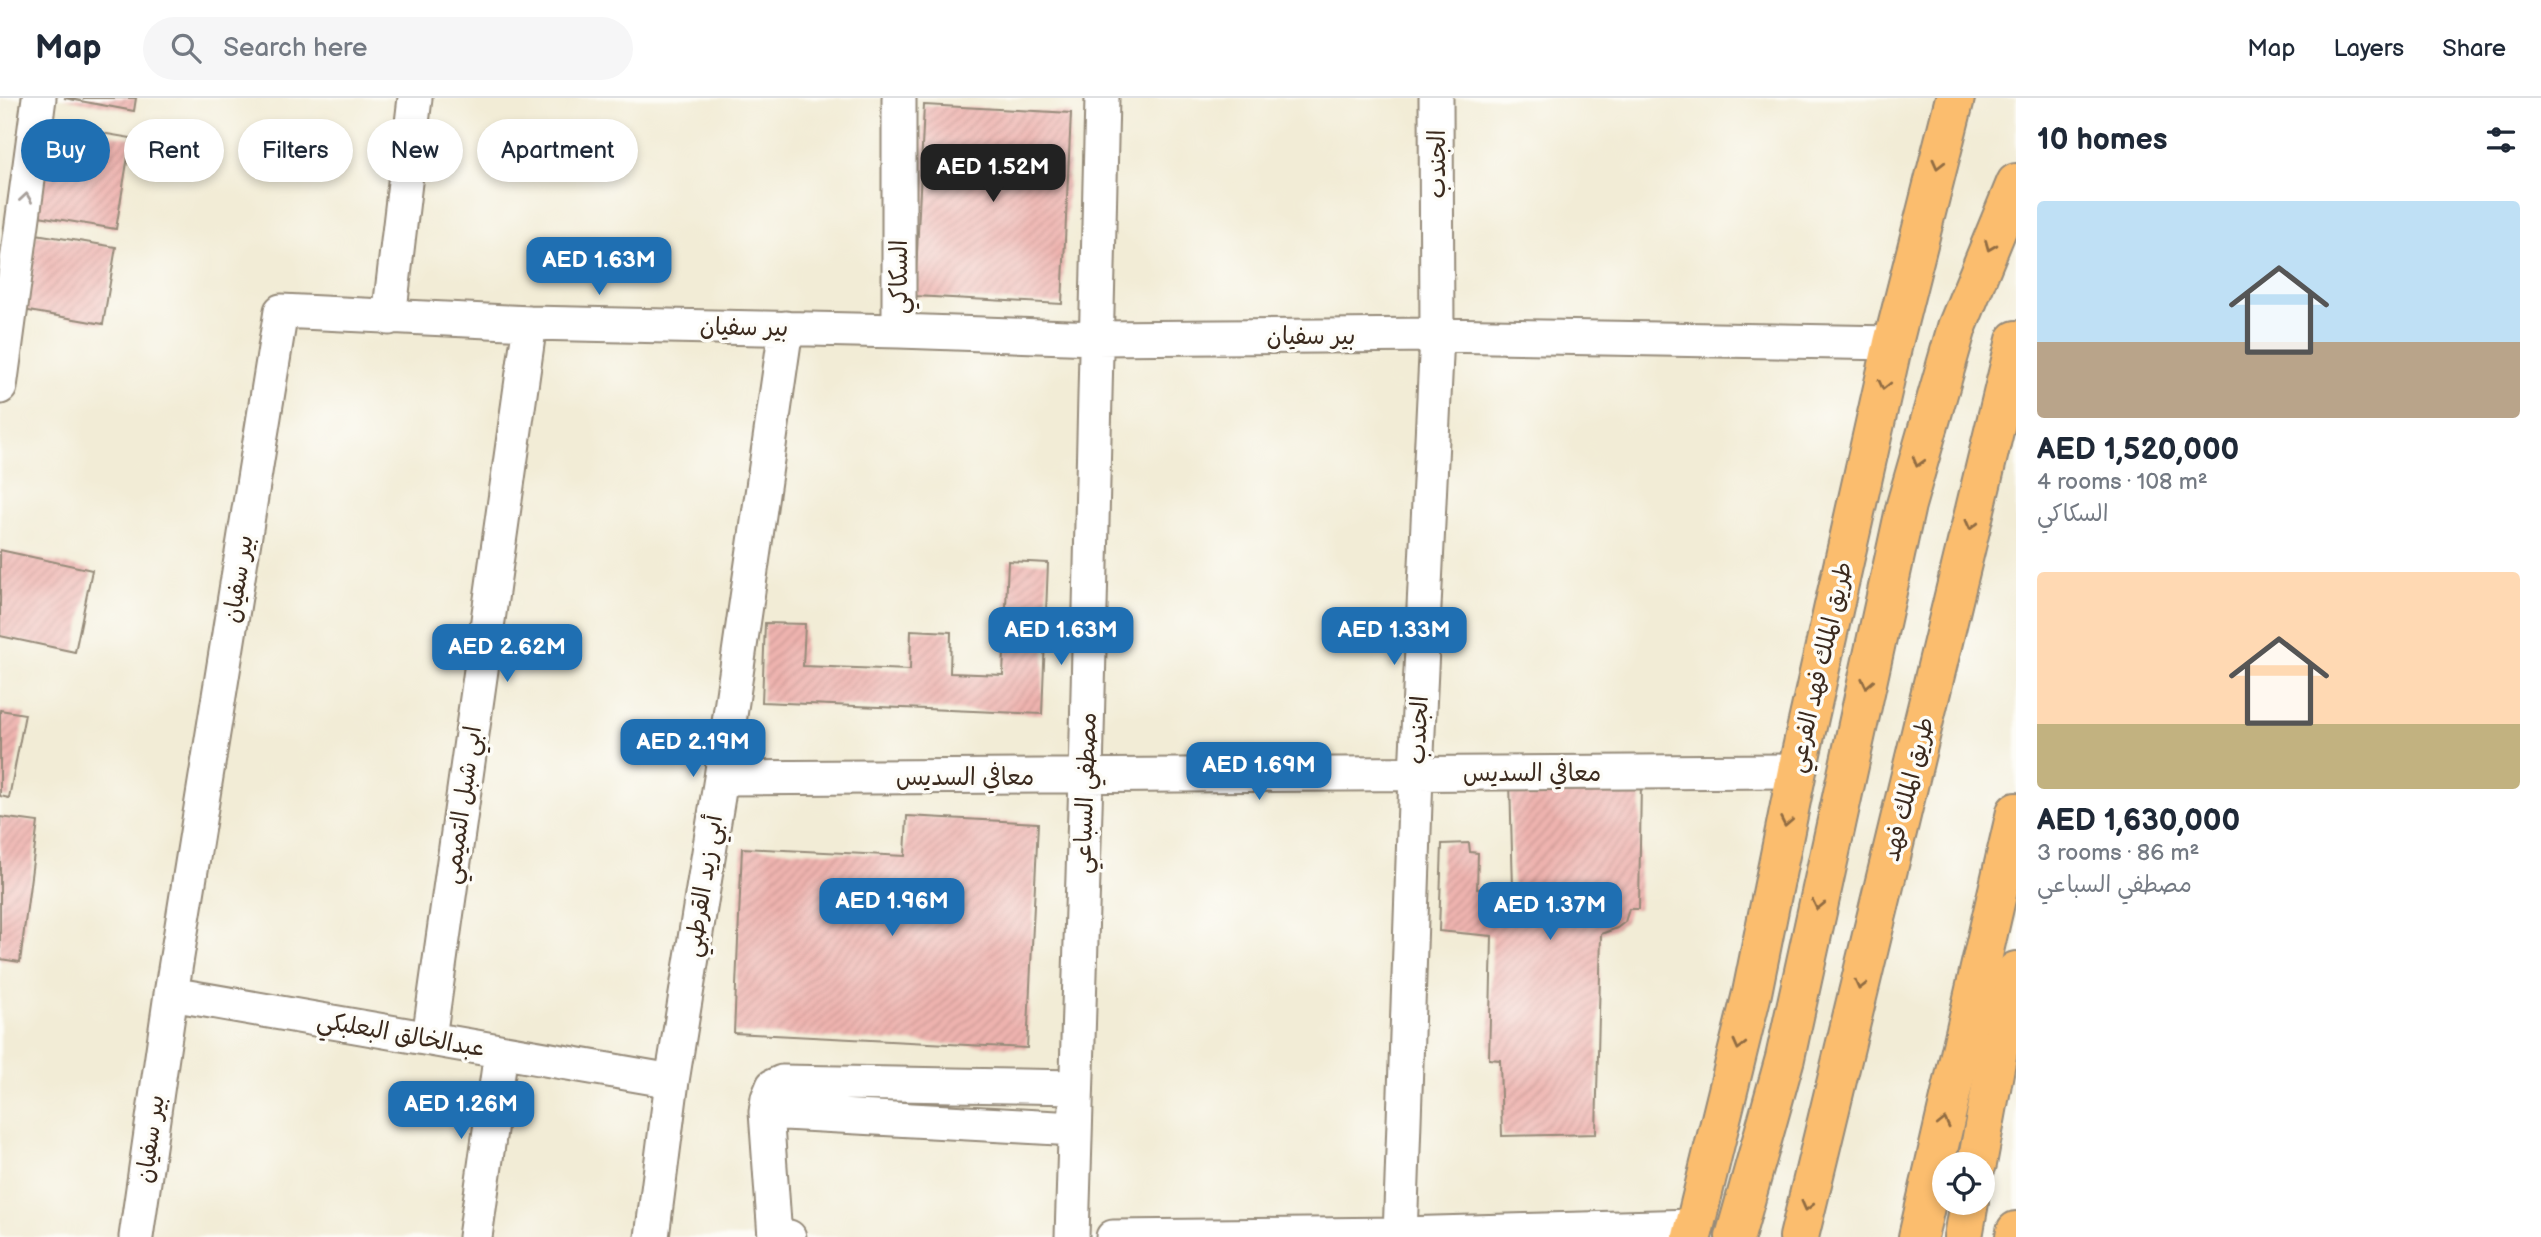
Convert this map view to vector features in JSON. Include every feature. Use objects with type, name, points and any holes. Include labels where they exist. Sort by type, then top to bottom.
[{"type":"main road","name":"طريق الملك فهد الفرعي","points":[[1693,1231],[1752,993],[1797,771],[1894,343],[1955,98]]},
{"type":"main road","points":[[1735,1237],[1785,1058],[1906,505],[1956,327],[2016,183]]},
{"type":"main road","name":"طريق الملك فهد","points":[[1799,1237],[2016,340]]},
{"type":"main road","points":[[1918,1237],[2016,812]]},
{"type":"main road","points":[[1978,1152],[2016,971]]},
{"type":"main road","points":[[1963,1237],[1967,1215]]},
{"type":"main road","points":[[2015,1237],[2016,1231]]},
{"type":"street","points":[[0,387],[39,98]]},
{"type":"street","points":[[389,318],[415,98]]},
{"type":"street","name":"السكاكي","points":[[898,331],[899,98]]},
{"type":"street","name":"مصطفي السباعي","points":[[1072,1237],[1102,98]]},
{"type":"street","name":"الجندب","points":[[1400,1235],[1416,774],[1437,335],[1436,98]]},
{"type":"street","name":"بير سفيان","points":[[136,1237],[171,994],[281,311],[530,323],[1096,338],[1437,335],[1894,343]]},
{"type":"street","name":"ابي شبل التميمي","points":[[429,1038],[530,323]]},
{"type":"street","name":"أبي زيد القرطبي","points":[[652,1237],[672,1082],[721,778],[786,328]]},
{"type":"street","name":"معافي السديس","points":[[721,778],[1797,771]]},
{"type":"street","name":"عبدالخالق البعلبكي","points":[[171,994],[672,1082]]},
{"type":"street","points":[[475,1237],[501,1052]]},
{"type":"street","points":[[775,1237],[766,1112],[773,1086],[782,1082],[1076,1087]]},
{"type":"street","points":[[766,1112],[1075,1129]]},
{"type":"street","points":[[1113,1237],[1693,1231]]},
{"type":"street","points":[[748,1237],[789,1237]]},
{"type":"building","points":[[64,98],[136,98],[134,111]]},
{"type":"building","points":[[924,105],[1071,113],[1062,304],[915,296]]},
{"type":"building","points":[[110,134],[124,137],[124,180],[116,229],[33,215],[38,182],[110,182]]},
{"type":"building","points":[[36,234],[116,247],[103,324],[23,310]]},
{"type":"building","points":[[0,550],[92,570],[75,652],[0,636]]},
{"type":"building","points":[[1008,561],[1048,563],[1042,714],[762,702],[765,623],[805,624],[803,666],[910,670],[911,630],[951,632],[950,673],[1003,675]]},
{"type":"building","points":[[0,710],[25,714],[9,798],[0,796]]},
{"type":"building","points":[[1641,781],[1639,909],[1629,909],[1625,922],[1601,934],[1596,1134],[1502,1136],[1500,1060],[1489,1059],[1492,936],[1439,931],[1442,844],[1469,843],[1470,852],[1478,853],[1477,889],[1513,888],[1510,782]]},
{"type":"building","points":[[907,816],[1038,823],[1027,1048],[734,1033],[742,848],[905,856]]},
{"type":"building","points":[[0,817],[38,822],[20,962],[0,959]]}]
